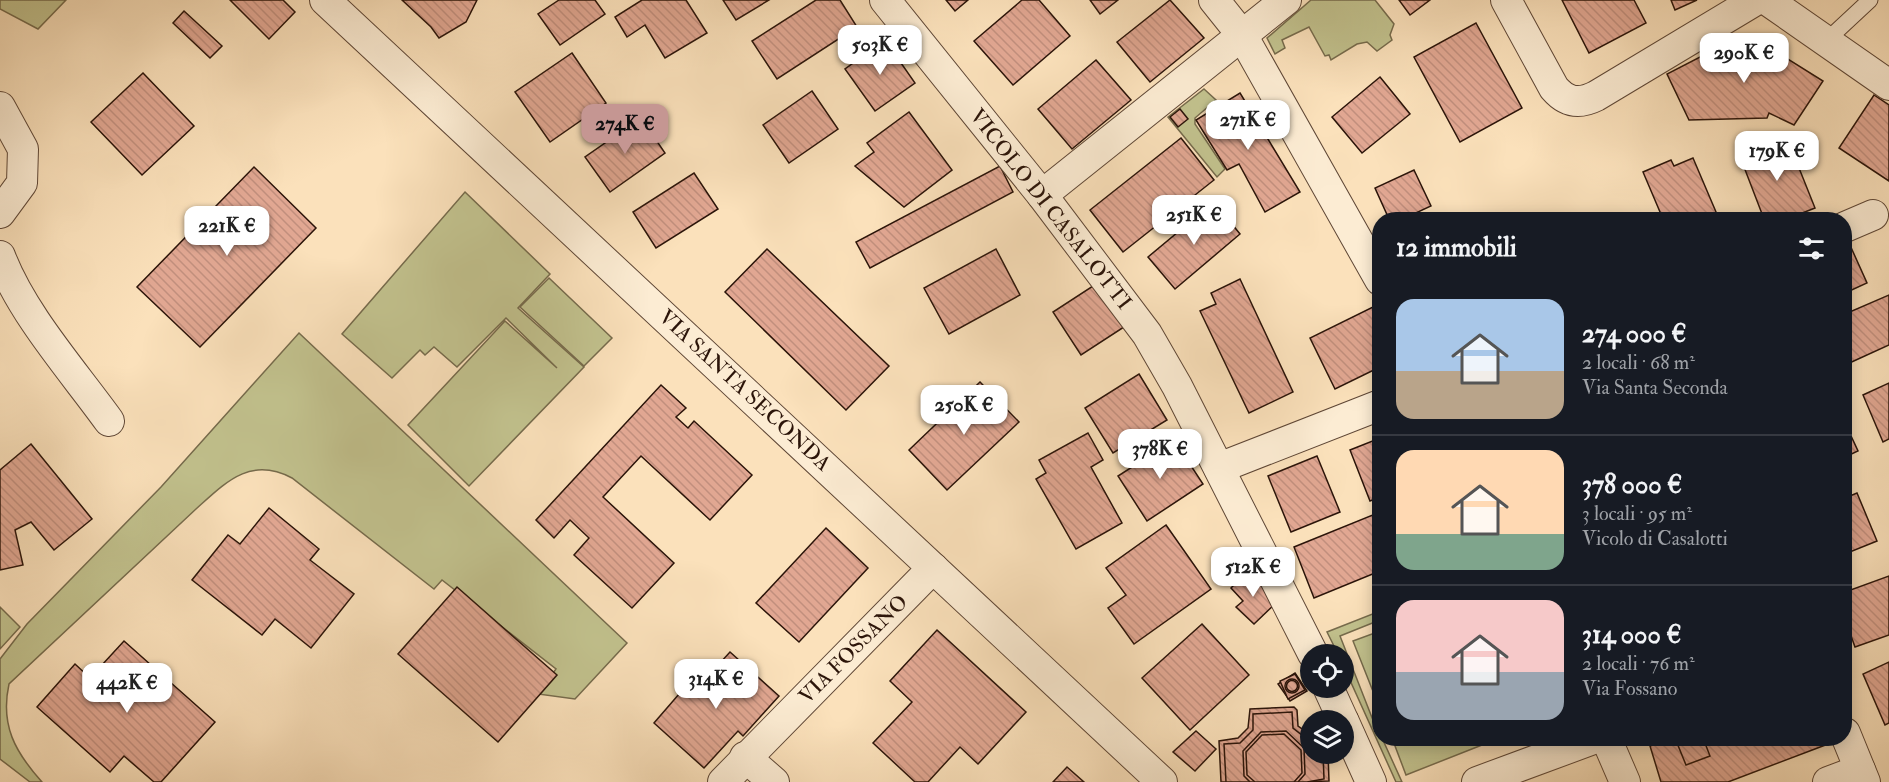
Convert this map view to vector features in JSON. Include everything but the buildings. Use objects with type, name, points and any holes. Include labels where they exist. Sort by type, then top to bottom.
[{"type":"street","name":"VIA SANTA SECONDA","points":[[325,0],[1162,782]]},
{"type":"street","name":"VICOLO DI CASALOTTI","points":[[885,0],[1042,195],[1147,334],[1219,468],[1308,644]]},
{"type":"street","points":[[1214,0],[1242,35],[1372,266]]},
{"type":"street","points":[[1042,195],[1286,0]]},
{"type":"street","points":[[1506,0],[1554,88],[1564,98],[1576,102],[1596,96],[1756,0]]},
{"type":"street","points":[[1767,0],[1889,85]]},
{"type":"street","points":[[0,107],[23,149],[22,183],[0,213]]},
{"type":"street","points":[[1852,223],[1874,215]]},
{"type":"street","points":[[0,255],[5,270],[34,317],[110,421]]},
{"type":"street","points":[[1219,468],[1372,408]]},
{"type":"street","name":"VIA FOSSANO","points":[[723,782],[745,757],[933,568]]},
{"type":"street","points":[[1354,745],[1371,782]]},
{"type":"street","points":[[1477,782],[1574,746]]},
{"type":"street","points":[[1609,746],[1625,782]]},
{"type":"street","points":[[1828,782],[1863,776],[1850,746]]},
{"type":"street","points":[[745,757],[774,782]]},
{"type":"lane","points":[[1826,41],[1870,0]]},
{"type":"green space","points":[[0,0],[66,0],[38,29],[0,9]]},
{"type":"green space","points":[[1311,0],[1375,0],[1394,24],[1390,35],[1392,40],[1377,51],[1367,42],[1357,44],[1331,60],[1329,55],[1325,56],[1309,27],[1282,40],[1285,48],[1275,54],[1267,38]]},
{"type":"green space","points":[[1204,89],[1216,100],[1195,118],[1195,124],[1225,169],[1217,177],[1168,117]]},
{"type":"green space","points":[[465,192],[550,274],[518,308],[584,367],[469,486],[408,425],[505,321],[557,368],[506,318],[457,367],[434,347],[425,355],[420,350],[392,378],[342,334]]},
{"type":"green space","points":[[549,278],[612,338],[584,366],[520,307]]},
{"type":"green space","points":[[299,333],[627,643],[575,699],[538,694],[556,669],[442,580],[434,589],[292,478],[277,472],[251,471],[228,482],[207,499],[9,684],[7,712],[12,737],[24,760],[42,782],[30,782],[0,759],[0,659],[27,624],[161,487]]},
{"type":"green space","points":[[0,607],[20,627],[0,649]]},
{"type":"green space","points":[[1372,614],[1372,623],[1340,636],[1343,644],[1333,644],[1327,632]]},
{"type":"green space","points":[[1372,634],[1372,689],[1353,641]]},
{"type":"green space","points":[[1354,672],[1372,718],[1372,729],[1354,689]]},
{"type":"green space","points":[[1380,746],[1386,746],[1402,782],[1396,782]]},
{"type":"green space","points":[[1395,746],[1479,746],[1406,775]]}]
